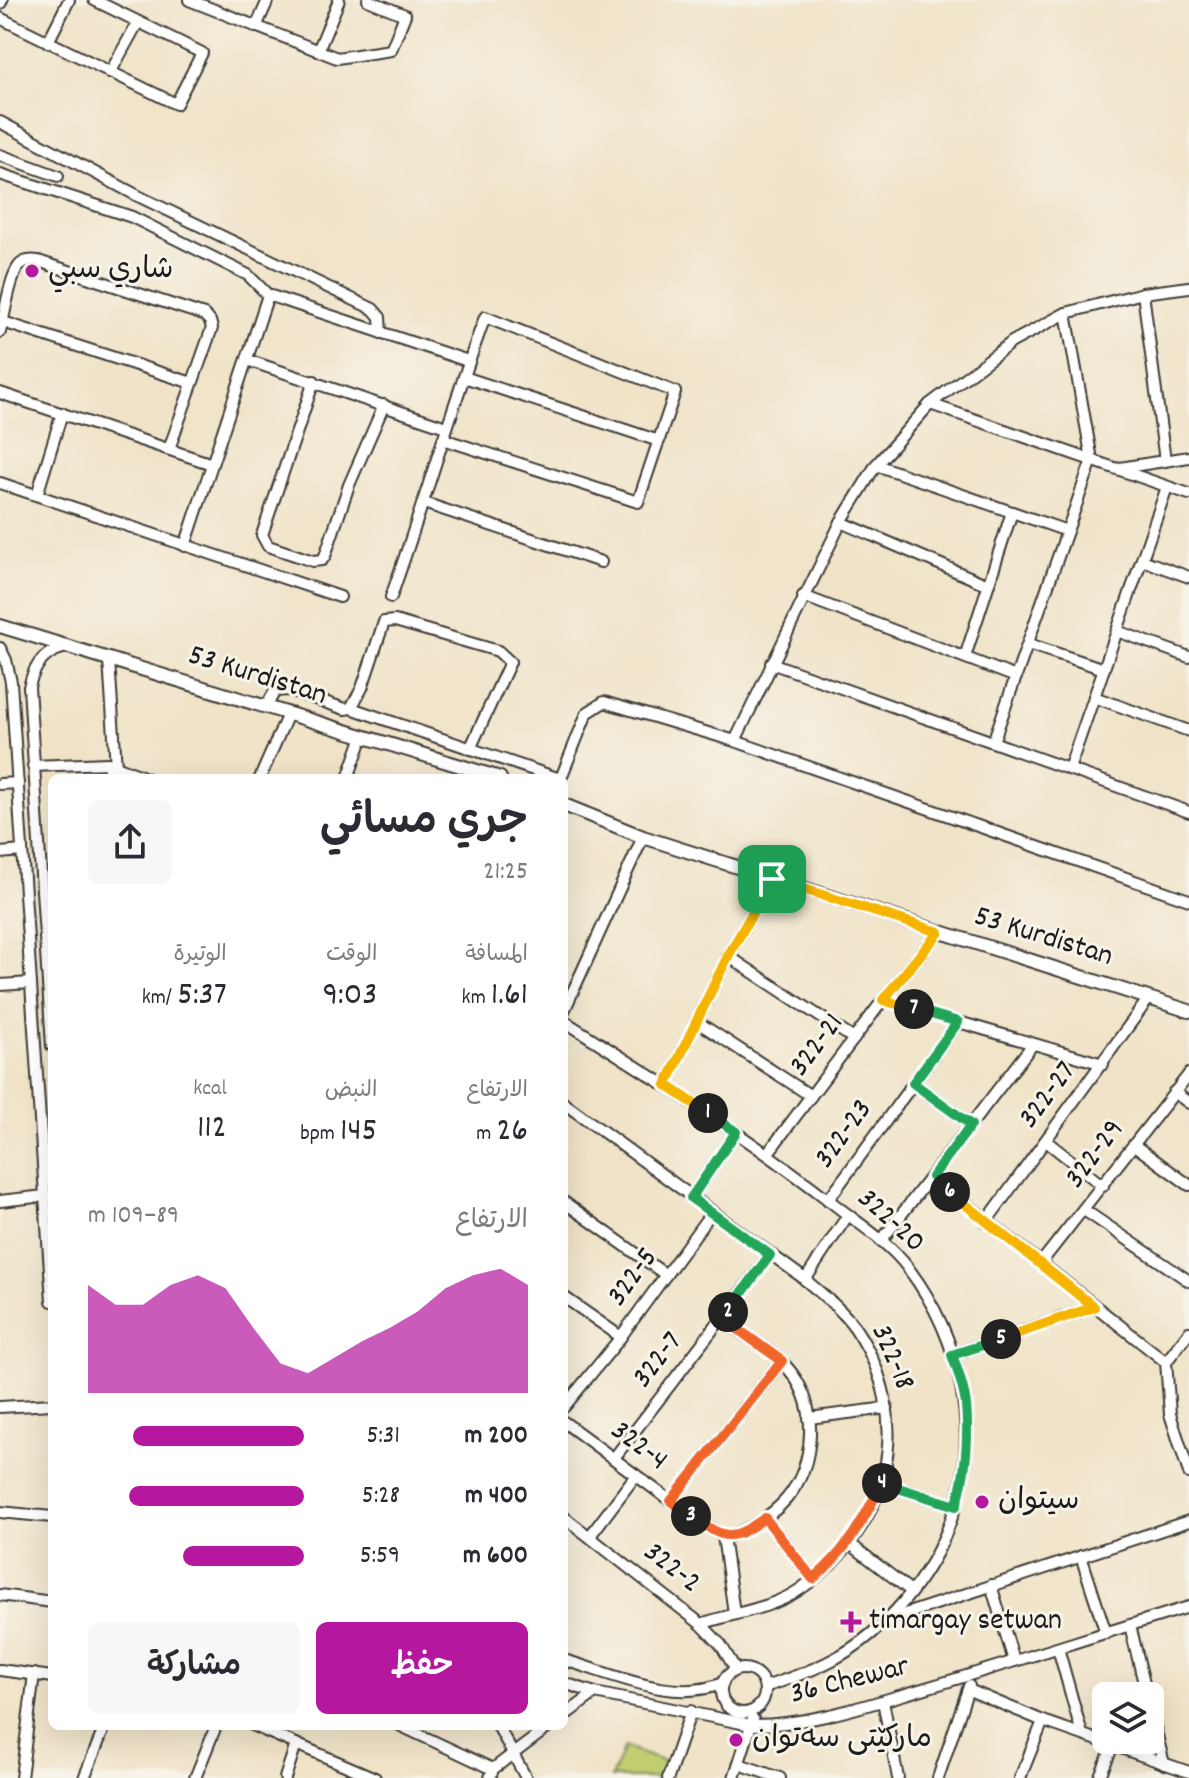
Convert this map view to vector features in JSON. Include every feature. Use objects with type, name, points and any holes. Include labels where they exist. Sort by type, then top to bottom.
[{"type":"main road","name":"53 Kurdistan","points":[[0,626],[486,774]]},
{"type":"main road","name":"53 Kurdistan","points":[[568,807],[643,837],[1188,1009]]},
{"type":"street","points":[[48,42],[69,0]]},
{"type":"street","points":[[0,18],[176,104],[202,53],[94,0]]},
{"type":"street","points":[[256,27],[268,0]]},
{"type":"street","points":[[318,51],[339,0]]},
{"type":"street","points":[[195,1],[337,58],[391,50],[405,15],[368,0]]},
{"type":"street","points":[[110,73],[138,22]]},
{"type":"street","points":[[0,122],[138,196],[373,309],[380,317],[381,333]]},
{"type":"street","points":[[0,155],[58,176]]},
{"type":"street","points":[[51,191],[67,158]]},
{"type":"street","points":[[0,174],[132,217],[248,275],[268,295],[468,361]]},
{"type":"street","points":[[132,217],[138,196]]},
{"type":"street","points":[[169,449],[212,328],[210,321],[204,315],[53,266],[28,260],[20,266],[1,327],[192,383]]},
{"type":"street","points":[[735,741],[841,522],[876,465],[930,404],[1012,342],[1066,313],[1143,293],[1189,287]]},
{"type":"street","points":[[1143,293],[1165,461]]},
{"type":"street","points":[[185,546],[268,295]]},
{"type":"street","points":[[993,742],[1092,460],[1066,313]]},
{"type":"street","points":[[391,597],[468,361],[485,317],[675,392],[638,502],[443,439]]},
{"type":"street","points":[[247,360],[446,427]]},
{"type":"street","points":[[464,377],[659,441]]},
{"type":"street","points":[[314,381],[262,535],[268,546],[313,561],[322,560],[349,485],[384,405]]},
{"type":"street","points":[[0,393],[212,464]]},
{"type":"street","points":[[930,404],[1189,494]]},
{"type":"street","points":[[37,495],[62,413]]},
{"type":"street","points":[[1116,469],[1189,457]]},
{"type":"street","points":[[876,465],[1067,531]]},
{"type":"street","points":[[0,483],[340,597]]},
{"type":"street","points":[[1069,769],[1167,487]]},
{"type":"street","points":[[424,503],[601,562]]},
{"type":"street","points":[[965,657],[1012,512]]},
{"type":"street","points":[[841,522],[988,585]]},
{"type":"street","points":[[1142,560],[1189,577]]},
{"type":"street","points":[[803,596],[1016,677]]},
{"type":"street","points":[[351,708],[362,688],[384,622],[395,621],[498,651],[510,662],[470,749]]},
{"type":"street","points":[[1117,631],[1189,657]]},
{"type":"street","points":[[1028,644],[1104,669]]},
{"type":"street","points":[[48,924],[29,702],[33,671],[46,655],[59,648],[70,647]]},
{"type":"street","points":[[0,648],[11,682],[48,1186]]},
{"type":"street","points":[[109,660],[111,774]]},
{"type":"street","points":[[771,663],[1189,812]]},
{"type":"street","points":[[266,707],[275,691],[289,690],[547,774]]},
{"type":"street","points":[[1094,697],[1189,731]]},
{"type":"street","points":[[561,774],[587,713],[604,702],[735,741],[1189,900]]},
{"type":"street","points":[[262,774],[288,714]]},
{"type":"street","points":[[349,774],[363,736]]},
{"type":"street","points":[[33,766],[112,765],[136,774]]},
{"type":"street","points":[[0,784],[18,783]]},
{"type":"street","points":[[568,1002],[643,837]]},
{"type":"street","points":[[0,853],[22,851]]},
{"type":"street","points":[[666,1085],[728,956],[772,879]]},
{"type":"street","name":"322-21","points":[[768,1153],[883,1000],[939,932]]},
{"type":"street","points":[[728,956],[854,1039]]},
{"type":"street","points":[[0,985],[31,983]]},
{"type":"street","name":"322-27","points":[[986,1222],[1149,998]]},
{"type":"street","points":[[883,1000],[1103,1064]]},
{"type":"street","points":[[696,1021],[811,1096]]},
{"type":"street","name":"322-23","points":[[828,1200],[958,1022]]},
{"type":"street","name":"322-20","points":[[568,1024],[768,1153],[881,1241],[906,1265],[923,1290],[937,1314],[952,1355],[966,1404],[964,1464],[962,1488],[941,1547],[911,1591],[870,1635],[834,1659],[765,1687]]},
{"type":"street","points":[[881,1241],[1033,1044]]},
{"type":"street","name":"322-29","points":[[1040,1264],[1189,1074]]},
{"type":"street","points":[[913,1083],[971,1125]]},
{"type":"street","points":[[1174,1092],[1189,1103]]},
{"type":"street","name":"322-18","points":[[568,1106],[805,1280],[854,1326],[875,1370],[887,1408],[890,1437],[881,1483],[849,1543],[830,1565],[782,1599],[701,1624]]},
{"type":"street","points":[[691,1198],[736,1132]]},
{"type":"street","points":[[1046,1141],[1103,1186]]},
{"type":"street","points":[[1134,1145],[1189,1185]]},
{"type":"street","points":[[932,1177],[1166,1362]]},
{"type":"street","points":[[0,1201],[48,1198]]},
{"type":"street","points":[[568,1205],[666,1275]]},
{"type":"street","points":[[1084,1210],[1189,1281]]},
{"type":"street","name":"322-5","points":[[568,1402],[621,1337],[711,1213]]},
{"type":"street","points":[[805,1280],[848,1215]]},
{"type":"street","name":"322-7","points":[[614,1458],[770,1255]]},
{"type":"street","points":[[568,1300],[621,1337]]},
{"type":"street","points":[[952,1355],[1094,1307]]},
{"type":"street","points":[[724,1317],[782,1361],[803,1390],[809,1418],[809,1448],[804,1471],[791,1493],[765,1518],[728,1537],[723,1536],[734,1613]]},
{"type":"street","points":[[1189,1332],[1166,1362],[1170,1414],[1189,1473]]},
{"type":"street","points":[[671,1501],[782,1361]]},
{"type":"street","points":[[0,1407],[48,1404]]},
{"type":"street","points":[[809,1418],[887,1408]]},
{"type":"street","name":"322-4","points":[[568,1425],[723,1536]]},
{"type":"street","points":[[590,1536],[636,1475]]},
{"type":"street","points":[[881,1483],[956,1506]]},
{"type":"street","points":[[0,1512],[48,1517]]},
{"type":"street","points":[[765,1518],[813,1579]]},
{"type":"street","name":"322-2","points":[[568,1520],[701,1624],[721,1645],[736,1670]]},
{"type":"street","points":[[886,1620],[1189,1521]]},
{"type":"street","points":[[849,1543],[911,1591]]},
{"type":"street","points":[[1081,1556],[1106,1633]]},
{"type":"street","points":[[991,1585],[1014,1661]]},
{"type":"street","points":[[0,1595],[48,1601]]},
{"type":"street","name":"36 Chewar","points":[[568,1684],[595,1693],[751,1725],[778,1725],[883,1701],[1189,1607]]},
{"type":"street","points":[[1130,1625],[1144,1682]]},
{"type":"street","points":[[1058,1648],[1082,1734]]},
{"type":"street","points":[[568,1661],[675,1691],[704,1689],[723,1683],[736,1670],[755,1672],[765,1687],[763,1700],[754,1710],[734,1778]]},
{"type":"street","points":[[0,1670],[48,1676]]},
{"type":"street","points":[[21,1778],[34,1674]]},
{"type":"street","points":[[938,1778],[969,1690],[966,1677]]},
{"type":"street","points":[[723,1683],[722,1698],[739,1712]]},
{"type":"street","points":[[969,1690],[1092,1738]]},
{"type":"street","points":[[568,1713],[595,1693]]},
{"type":"street","points":[[883,1701],[898,1778]]},
{"type":"street","points":[[721,1718],[754,1710]]},
{"type":"street","points":[[668,1778],[691,1711]]},
{"type":"street","points":[[1020,1778],[1043,1721]]},
{"type":"street","points":[[84,1778],[103,1730]]},
{"type":"street","points":[[195,1778],[214,1730]]},
{"type":"street","points":[[263,1730],[362,1776],[375,1778]]},
{"type":"street","points":[[408,1730],[491,1774],[545,1730]]},
{"type":"street","points":[[500,1730],[526,1778]]},
{"type":"street","points":[[285,1778],[296,1744]]},
{"type":"street","points":[[1099,1778],[1110,1754]]},
{"type":"street","points":[[1136,1754],[1189,1772]]},
{"type":"street","points":[[1162,1754],[1164,1764]]},
{"type":"street","points":[[739,1764],[780,1778]]},
{"type":"green space","points":[[624,1747],[665,1762],[659,1778],[611,1778]]},
{"type":"place","name":"شاري سبي","points":[[32,271]]},
{"type":"place","name":"سيتوان","points":[[982,1502]]},
{"type":"place","name":"timargay setwan","points":[[851,1622]]},
{"type":"place","name":"مارکێتی سەتوان","points":[[736,1740]]},
{"type":"route","points":[[772,879],[939,932],[883,1000],[958,1022],[913,1083],[971,1125],[932,1177],[1094,1307],[952,1355],[966,1404],[962,1488],[956,1506],[881,1483],[857,1532],[830,1565],[813,1579],[765,1518],[728,1537],[718,1535],[671,1501],[782,1361],[724,1317],[770,1255],[691,1198],[736,1132],[666,1085],[728,956],[772,879]]}]
